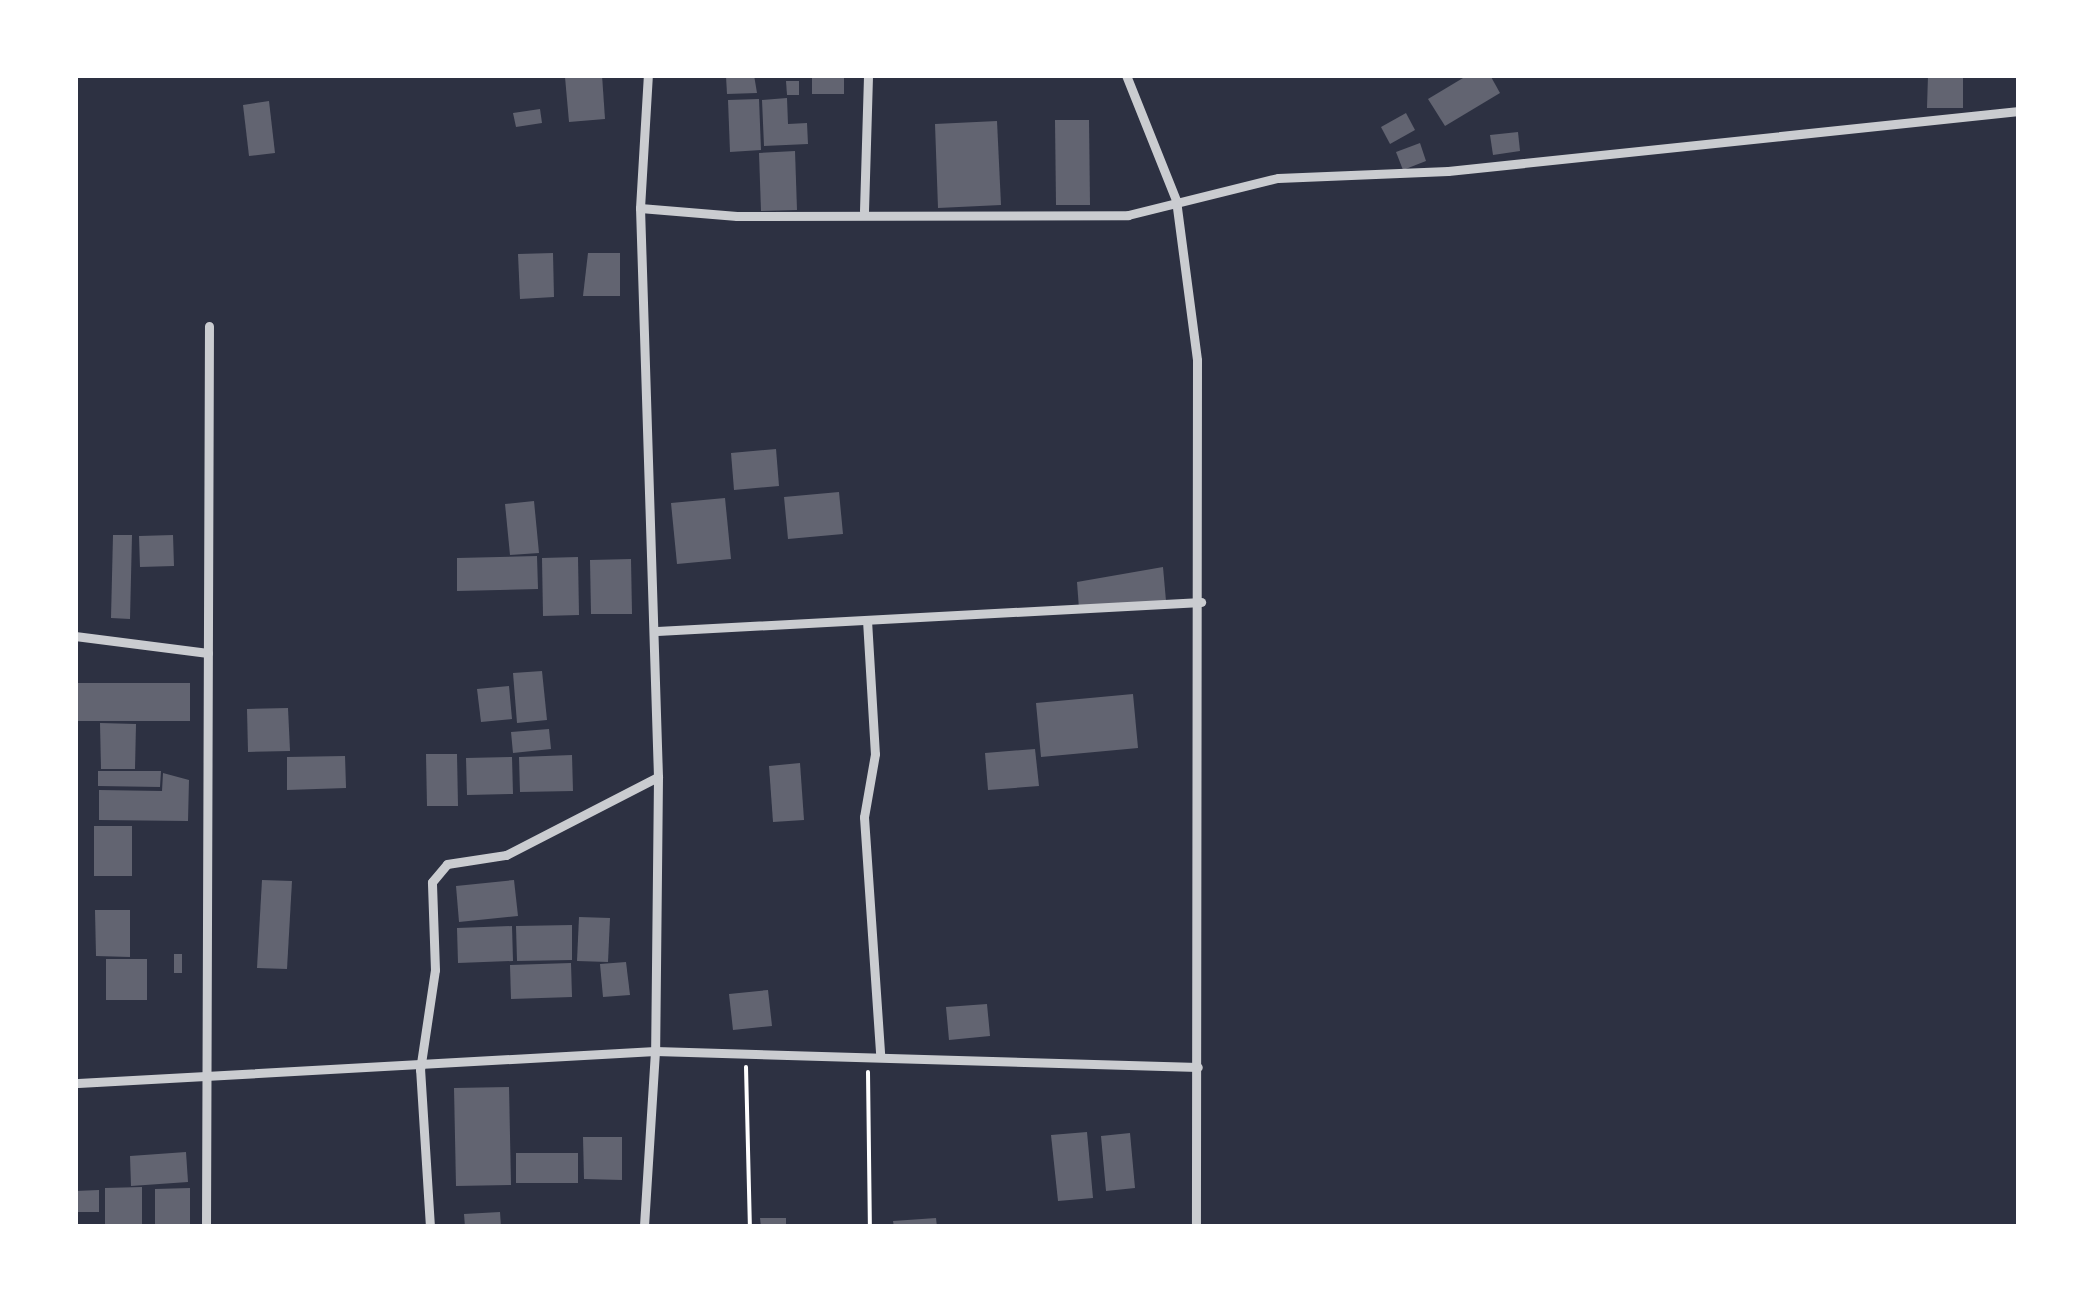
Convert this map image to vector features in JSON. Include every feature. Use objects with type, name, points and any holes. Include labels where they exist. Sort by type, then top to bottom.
[{"type":"street","points":[[644,1227],[655,1051],[658,778],[657,631],[640,208],[648,75]]},
{"type":"street","points":[[864,210],[868,75]]},
{"type":"street","points":[[1126,75],[1176,200],[1196,360],[1201,602],[1196,1227]]},
{"type":"street","points":[[640,208],[736,216],[864,210],[1128,215],[1176,200],[1278,178],[1448,171],[2019,112]]},
{"type":"street","points":[[206,1227],[209,326]]},
{"type":"street","points":[[657,631],[1201,602]]},
{"type":"street","points":[[867,620],[875,754],[864,817],[880,1053]]},
{"type":"street","points":[[75,636],[208,653]]},
{"type":"street","points":[[430,1227],[420,1070],[436,970],[432,882],[447,864],[506,855],[658,778]]},
{"type":"street","points":[[78,1083],[207,1070],[420,1070],[655,1051],[880,1053],[1198,1067]]},
{"type":"path","points":[[745,1050],[750,1227]]},
{"type":"path","points":[[868,1053],[870,1227]]},
{"type":"building","points":[[602,75],[605,119],[569,122],[565,77]]},
{"type":"building","points":[[754,75],[757,93],[727,94],[726,76]]},
{"type":"building","points":[[812,75],[844,75],[844,94],[812,94]]},
{"type":"building","points":[[1468,75],[1490,75],[1500,93],[1445,126],[1428,99]]},
{"type":"building","points":[[1928,75],[1963,75],[1963,108],[1927,108]]},
{"type":"building","points":[[786,81],[799,81],[799,95],[787,95]]},
{"type":"building","points":[[787,98],[788,124],[807,123],[808,144],[764,146],[762,100]]},
{"type":"building","points":[[759,99],[761,150],[730,152],[728,100]]},
{"type":"building","points":[[269,101],[275,153],[249,156],[243,105]]},
{"type":"building","points":[[540,109],[542,123],[516,127],[513,113]]},
{"type":"building","points":[[1406,113],[1415,130],[1390,144],[1381,127]]},
{"type":"building","points":[[1055,120],[1089,120],[1090,205],[1056,205]]},
{"type":"building","points":[[997,121],[1001,205],[938,208],[935,124]]},
{"type":"building","points":[[1518,132],[1520,151],[1493,155],[1490,135]]},
{"type":"building","points":[[1420,143],[1426,161],[1403,170],[1396,152]]},
{"type":"building","points":[[795,151],[797,210],[761,211],[759,153]]},
{"type":"building","points":[[553,253],[554,297],[520,299],[518,254]]},
{"type":"building","points":[[588,253],[620,253],[620,296],[583,296]]},
{"type":"building","points":[[776,449],[779,486],[734,490],[731,453]]},
{"type":"building","points":[[839,492],[843,534],[788,539],[784,497]]},
{"type":"building","points":[[725,498],[731,559],[677,564],[671,503]]},
{"type":"building","points":[[534,501],[539,553],[510,555],[505,504]]},
{"type":"building","points":[[113,535],[132,535],[130,619],[111,618]]},
{"type":"building","points":[[173,535],[174,566],[140,567],[139,536]]},
{"type":"building","points":[[537,556],[538,589],[457,591],[457,558]]},
{"type":"building","points":[[578,557],[579,615],[543,616],[542,558]]},
{"type":"building","points":[[631,559],[632,614],[591,614],[590,560]]},
{"type":"building","points":[[1163,567],[1166,601],[1079,609],[1077,582]]},
{"type":"building","points":[[542,671],[547,720],[517,723],[513,673]]},
{"type":"building","points":[[75,683],[190,683],[190,721],[75,721]]},
{"type":"building","points":[[509,686],[512,719],[481,722],[477,689]]},
{"type":"building","points":[[1133,694],[1138,748],[1041,757],[1036,703]]},
{"type":"building","points":[[288,708],[290,751],[248,752],[247,709]]},
{"type":"building","points":[[100,723],[136,724],[135,769],[101,769]]},
{"type":"building","points":[[549,729],[551,749],[513,753],[511,732]]},
{"type":"building","points":[[1035,749],[1039,786],[988,790],[985,753]]},
{"type":"building","points":[[426,754],[457,754],[458,806],[427,806]]},
{"type":"building","points":[[572,755],[573,791],[520,792],[519,757]]},
{"type":"building","points":[[345,756],[346,788],[287,790],[287,757]]},
{"type":"building","points":[[512,757],[513,794],[467,795],[466,758]]},
{"type":"building","points":[[800,763],[804,820],[773,822],[769,766]]},
{"type":"building","points":[[98,771],[161,771],[160,787],[98,786]]},
{"type":"building","points":[[163,773],[189,780],[188,821],[99,820],[99,790],[162,791]]},
{"type":"building","points":[[94,826],[132,826],[132,876],[94,876]]},
{"type":"building","points":[[262,880],[292,881],[287,969],[257,968]]},
{"type":"building","points":[[514,880],[518,916],[459,922],[456,886]]},
{"type":"building","points":[[95,910],[130,910],[130,957],[96,956]]},
{"type":"building","points":[[579,917],[610,918],[608,962],[577,961]]},
{"type":"building","points":[[572,925],[572,960],[517,961],[516,926]]},
{"type":"building","points":[[512,926],[513,961],[458,963],[457,928]]},
{"type":"building","points":[[174,954],[182,954],[182,973],[174,973]]},
{"type":"building","points":[[106,959],[147,959],[147,1000],[106,1000]]},
{"type":"building","points":[[626,962],[630,995],[603,997],[600,964]]},
{"type":"building","points":[[571,963],[572,997],[511,999],[510,965]]},
{"type":"building","points":[[768,990],[772,1026],[733,1030],[729,994]]},
{"type":"building","points":[[987,1004],[990,1036],[949,1040],[946,1007]]},
{"type":"building","points":[[509,1087],[511,1185],[456,1186],[454,1088]]},
{"type":"building","points":[[1087,1132],[1093,1198],[1058,1201],[1051,1135]]},
{"type":"building","points":[[1130,1133],[1135,1188],[1106,1191],[1101,1136]]},
{"type":"building","points":[[583,1137],[622,1137],[622,1180],[584,1179]]},
{"type":"building","points":[[186,1152],[188,1182],[131,1186],[130,1156]]},
{"type":"building","points":[[516,1153],[578,1153],[578,1183],[516,1183]]},
{"type":"building","points":[[142,1187],[142,1227],[105,1227],[105,1188]]},
{"type":"building","points":[[190,1188],[190,1227],[155,1227],[155,1189]]},
{"type":"building","points":[[99,1190],[99,1212],[75,1212],[75,1191]]},
{"type":"building","points":[[500,1212],[501,1227],[465,1227],[464,1214]]},
{"type":"building","points":[[760,1218],[786,1218],[786,1227],[761,1227]]},
{"type":"building","points":[[936,1218],[937,1227],[894,1227],[893,1221]]}]
